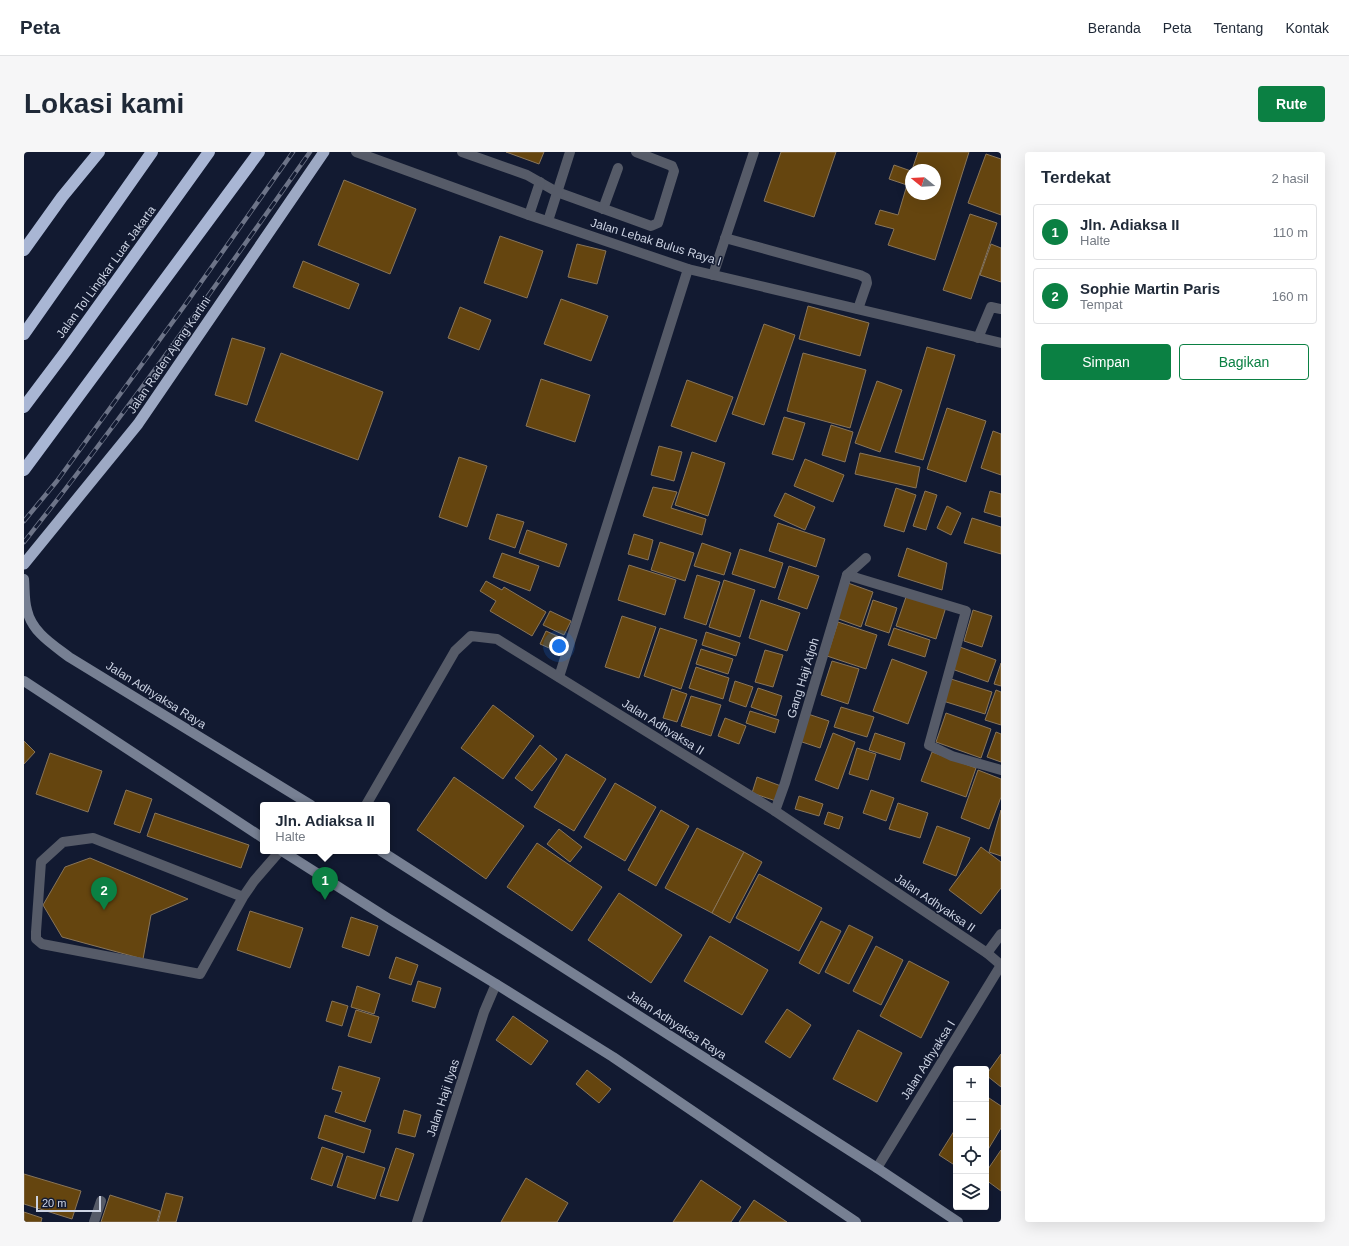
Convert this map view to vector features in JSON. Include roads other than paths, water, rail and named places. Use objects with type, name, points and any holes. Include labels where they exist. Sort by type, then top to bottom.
[{"type":"highway","points":[[24,250],[62,197],[99,152]]},
{"type":"highway","points":[[24,334],[152,152]]},
{"type":"highway","name":"Jalan Tol Lingkar Luar Jakarta","points":[[24,407],[210,152]]},
{"type":"highway","points":[[24,470],[260,152]]},
{"type":"highway","name":"Jalan Raden Ajeng Kartini","points":[[24,564],[138,424],[324,152]]},
{"type":"main road","name":"Jalan Adhyaksa Raya","points":[[24,579],[26,609],[33,625],[46,639],[69,657],[305,802]]},
{"type":"main road","points":[[24,681],[260,836]]},
{"type":"main road","points":[[286,854],[613,1057],[856,1222]]},
{"type":"main road","name":"Jalan Adhyaksa Raya","points":[[386,854],[877,1168],[958,1222]]},
{"type":"street","name":"Jalan Lebak Bulus Raya I","points":[[356,152],[529,215],[688,269],[1001,343]]},
{"type":"street","points":[[462,152],[527,175],[557,192],[651,226],[658,223],[674,171],[672,166],[636,152]]},
{"type":"street","points":[[548,221],[570,152]]},
{"type":"street","points":[[713,275],[754,152]]},
{"type":"street","points":[[603,209],[618,168]]},
{"type":"street","points":[[529,215],[540,182]]},
{"type":"street","points":[[725,238],[860,275],[866,278],[867,283],[858,309]]},
{"type":"street","points":[[559,678],[688,269]]},
{"type":"street","points":[[978,338],[991,307],[1001,309]]},
{"type":"street","points":[[847,575],[866,558]]},
{"type":"street","points":[[847,575],[966,611],[929,745],[952,756],[1001,770]]},
{"type":"street","name":"Gang Haji Atjoh","points":[[775,811],[847,575]]},
{"type":"street","name":"Jalan Adhyaksa II","points":[[368,802],[455,651],[471,636],[497,639],[775,811],[987,953],[1001,965]]},
{"type":"street","points":[[243,897],[93,838],[63,842],[41,862],[36,939],[42,944],[200,974],[243,897],[254,881],[278,854]]},
{"type":"street","points":[[987,953],[1001,934]]},
{"type":"street","name":"Jalan Adhyaksa I","points":[[877,1168],[1001,965]]},
{"type":"street","name":"Jalan Haji Ilyas","points":[[418,1222],[484,1012],[496,984]]},
{"type":"street","points":[[94,1222],[101,1201]]},
{"type":"railway","points":[[24,521],[57,481],[185,305],[293,152]]},
{"type":"railway","points":[[24,542],[134,398],[310,152]]},
{"type":"place","name":"Jln. Adiaksa II","points":[[325,900]]},
{"type":"place","name":"Sophie Martin Paris","points":[[104,910]]}]
